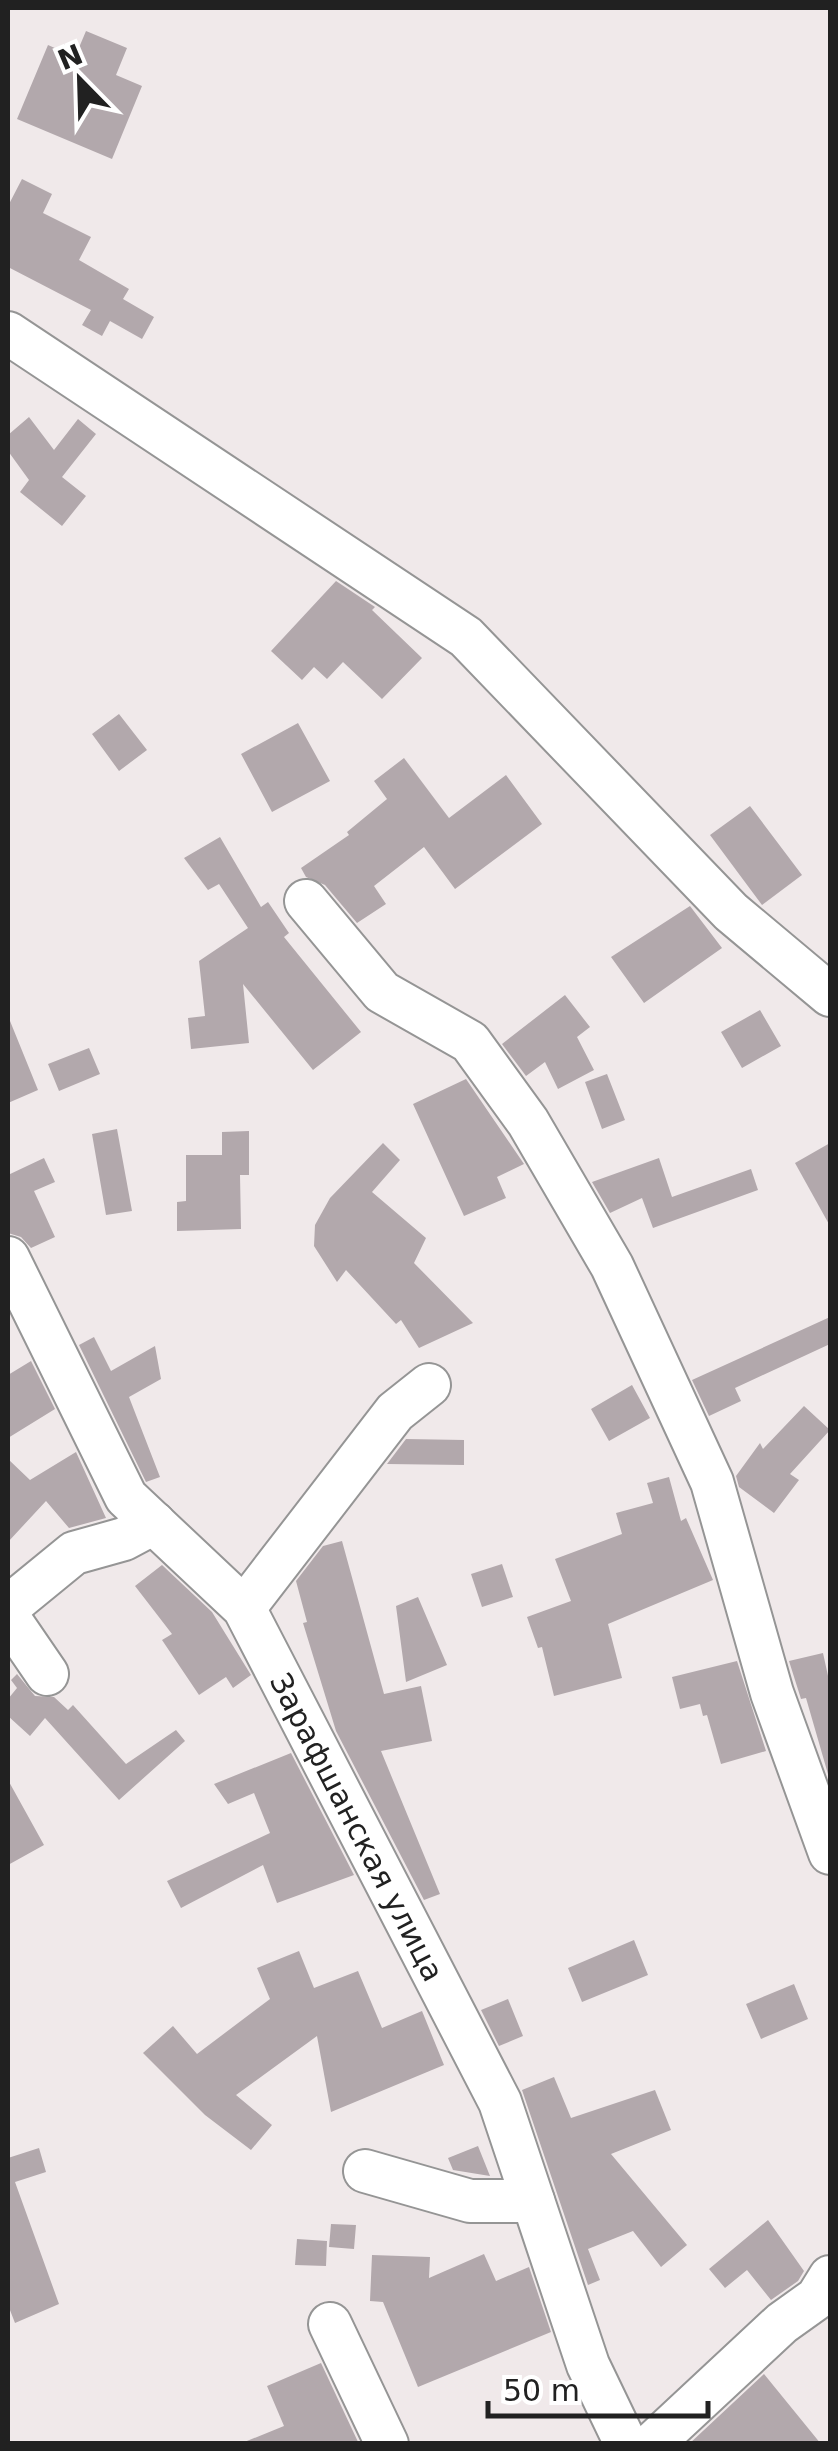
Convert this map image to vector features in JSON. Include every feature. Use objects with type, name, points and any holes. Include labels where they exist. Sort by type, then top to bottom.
[{"type":"street","points":[[8,333],[466,637],[731,912],[830,994]]},
{"type":"street","points":[[306,900],[382,992],[470,1042],[528,1122],[612,1266],[712,1482],[772,1694],[830,1853]]},
{"type":"street","name":"Зарафшанская улица","points":[[8,1258],[126,1496],[244,1608],[500,2102],[588,2365],[626,2444]]},
{"type":"street","points":[[244,1608],[395,1412],[429,1386]]},
{"type":"street","points":[[8,1607],[74,1552],[124,1539],[154,1523]]},
{"type":"street","points":[[8,1618],[47,1674]]},
{"type":"street","points":[[365,2171],[470,2200],[533,2201]]},
{"type":"street","points":[[652,2444],[782,2323],[826,2290]]},
{"type":"street","points":[[330,2324],[386,2444]]},
{"type":"building","points":[[86,31],[127,48],[116,75],[142,86],[112,159],[17,119],[48,45],[75,57]]},
{"type":"building","points":[[22,179],[52,194],[43,213],[91,237],[79,260],[129,289],[123,299],[154,317],[142,339],[110,321],[102,336],[82,325],[91,310],[8,267],[8,206]]},
{"type":"building","points":[[29,417],[54,450],[78,419],[96,434],[62,477],[86,496],[62,526],[20,492],[29,480],[8,451],[8,435]]},
{"type":"building","points":[[336,581],[375,607],[372,610],[422,658],[382,699],[343,662],[327,679],[314,667],[302,680],[271,651]]},
{"type":"building","points":[[119,714],[147,750],[119,771],[92,734]]},
{"type":"building","points":[[298,723],[330,781],[272,812],[241,754]]},
{"type":"building","points":[[404,758],[449,818],[506,775],[542,824],[455,889],[424,847],[374,886],[386,904],[357,923],[325,885],[306,877],[301,868],[349,835],[347,832],[387,799],[374,781]]},
{"type":"building","points":[[750,806],[802,875],[762,905],[710,835]]},
{"type":"building","points":[[220,837],[261,907],[268,902],[289,933],[284,937],[361,1032],[313,1070],[243,984],[249,1043],[191,1049],[188,1018],[205,1016],[199,961],[248,928],[219,884],[208,890],[184,858]]},
{"type":"building","points":[[690,906],[722,948],[644,1003],[611,957]]},
{"type":"building","points":[[565,995],[590,1027],[577,1037],[594,1070],[558,1089],[545,1062],[526,1076],[502,1044]]},
{"type":"building","points":[[760,1010],[781,1046],[742,1068],[721,1032]]},
{"type":"building","points":[[8,1016],[38,1090],[8,1103]]},
{"type":"building","points":[[89,1048],[100,1074],[59,1091],[48,1064]]},
{"type":"building","points":[[607,1074],[625,1120],[602,1129],[585,1082]]},
{"type":"building","points":[[466,1079],[524,1164],[497,1177],[506,1198],[464,1216],[413,1104]]},
{"type":"building","points":[[117,1129],[132,1211],[106,1215],[92,1134]]},
{"type":"building","points":[[249,1131],[249,1175],[240,1175],[241,1229],[177,1231],[177,1202],[186,1201],[186,1155],[222,1155],[222,1132]]},
{"type":"building","points":[[383,1143],[400,1160],[372,1192],[426,1238],[414,1263],[473,1323],[419,1348],[401,1320],[396,1324],[346,1270],[337,1282],[314,1246],[315,1225],[330,1198]]},
{"type":"building","points":[[830,1143],[830,1226],[795,1163]]},
{"type":"building","points":[[44,1158],[55,1182],[34,1191],[55,1237],[31,1248],[21,1237],[8,1233],[8,1175]]},
{"type":"building","points":[[659,1158],[672,1197],[751,1169],[758,1190],[653,1228],[642,1198],[610,1213],[592,1182]]},
{"type":"building","points":[[830,1317],[830,1344],[735,1388],[741,1401],[709,1416],[692,1380]]},
{"type":"building","points":[[94,1337],[111,1371],[155,1346],[161,1379],[129,1397],[160,1477],[146,1482],[79,1345]]},
{"type":"building","points":[[31,1361],[55,1409],[8,1438],[8,1375]]},
{"type":"building","points":[[632,1385],[650,1418],[609,1441],[591,1409]]},
{"type":"building","points":[[804,1406],[830,1430],[790,1474],[799,1480],[774,1513],[739,1487],[736,1476],[760,1443],[763,1449]]},
{"type":"building","points":[[406,1439],[464,1440],[464,1465],[387,1464]]},
{"type":"building","points":[[76,1452],[106,1518],[69,1528],[46,1501],[8,1542],[8,1459],[30,1480]]},
{"type":"building","points":[[669,1477],[681,1521],[686,1518],[713,1580],[608,1624],[622,1678],[554,1696],[542,1647],[538,1648],[527,1617],[571,1601],[555,1559],[622,1534],[616,1513],[653,1503],[647,1483]]},
{"type":"building","points":[[342,1541],[384,1694],[421,1686],[432,1741],[381,1751],[440,1894],[424,1900],[336,1731],[303,1623],[307,1622],[296,1581],[323,1546]]},
{"type":"building","points":[[502,1564],[513,1597],[482,1607],[471,1574]]},
{"type":"building","points":[[162,1565],[212,1612],[251,1675],[233,1688],[226,1677],[199,1695],[162,1640],[172,1634],[135,1586]]},
{"type":"building","points":[[418,1597],[447,1665],[406,1682],[396,1606]]},
{"type":"building","points":[[823,1653],[830,1685],[830,1781],[806,1698],[801,1699],[789,1661]]},
{"type":"building","points":[[737,1661],[766,1751],[721,1764],[707,1715],[703,1716],[700,1704],[680,1709],[672,1677]]},
{"type":"building","points":[[17,1674],[35,1696],[54,1697],[68,1710],[73,1705],[126,1764],[176,1730],[185,1741],[119,1800],[45,1718],[30,1736],[8,1716],[8,1699],[17,1688],[11,1680]]},
{"type":"building","points":[[291,1753],[354,1875],[277,1903],[263,1865],[181,1908],[167,1881],[270,1833],[254,1793],[228,1804],[214,1784]]},
{"type":"building","points":[[8,1780],[44,1845],[8,1865]]},
{"type":"building","points":[[634,1940],[648,1975],[582,2002],[568,1968]]},
{"type":"building","points":[[299,1951],[314,1988],[358,1971],[382,2028],[422,2011],[444,2065],[331,2112],[317,2036],[236,2095],[272,2125],[251,2150],[205,2115],[143,2053],[173,2026],[197,2054],[270,1999],[257,1968]]},
{"type":"building","points":[[794,1984],[808,2019],[761,2039],[746,2004]]},
{"type":"building","points":[[508,1999],[523,2036],[499,2046],[481,2010]]},
{"type":"building","points":[[554,2077],[571,2118],[655,2090],[671,2130],[611,2154],[687,2245],[661,2267],[633,2231],[588,2249],[600,2280],[588,2285],[522,2090]]},
{"type":"building","points":[[478,2146],[490,2176],[453,2170],[448,2158]]},
{"type":"building","points":[[39,2148],[46,2172],[15,2182],[59,2304],[15,2323],[8,2305],[8,2158]]},
{"type":"building","points":[[768,2220],[804,2271],[798,2281],[771,2300],[747,2270],[725,2288],[709,2269]]},
{"type":"building","points":[[331,2224],[356,2225],[354,2249],[329,2247]]},
{"type":"building","points":[[297,2239],[327,2241],[326,2266],[295,2265]]},
{"type":"building","points":[[484,2254],[496,2281],[529,2267],[551,2332],[418,2387],[383,2302],[370,2301],[372,2255],[430,2257],[429,2278]]},
{"type":"building","points":[[321,2363],[359,2444],[242,2443],[284,2426],[267,2386]]},
{"type":"building","points":[[764,2374],[821,2444],[689,2444]]}]
